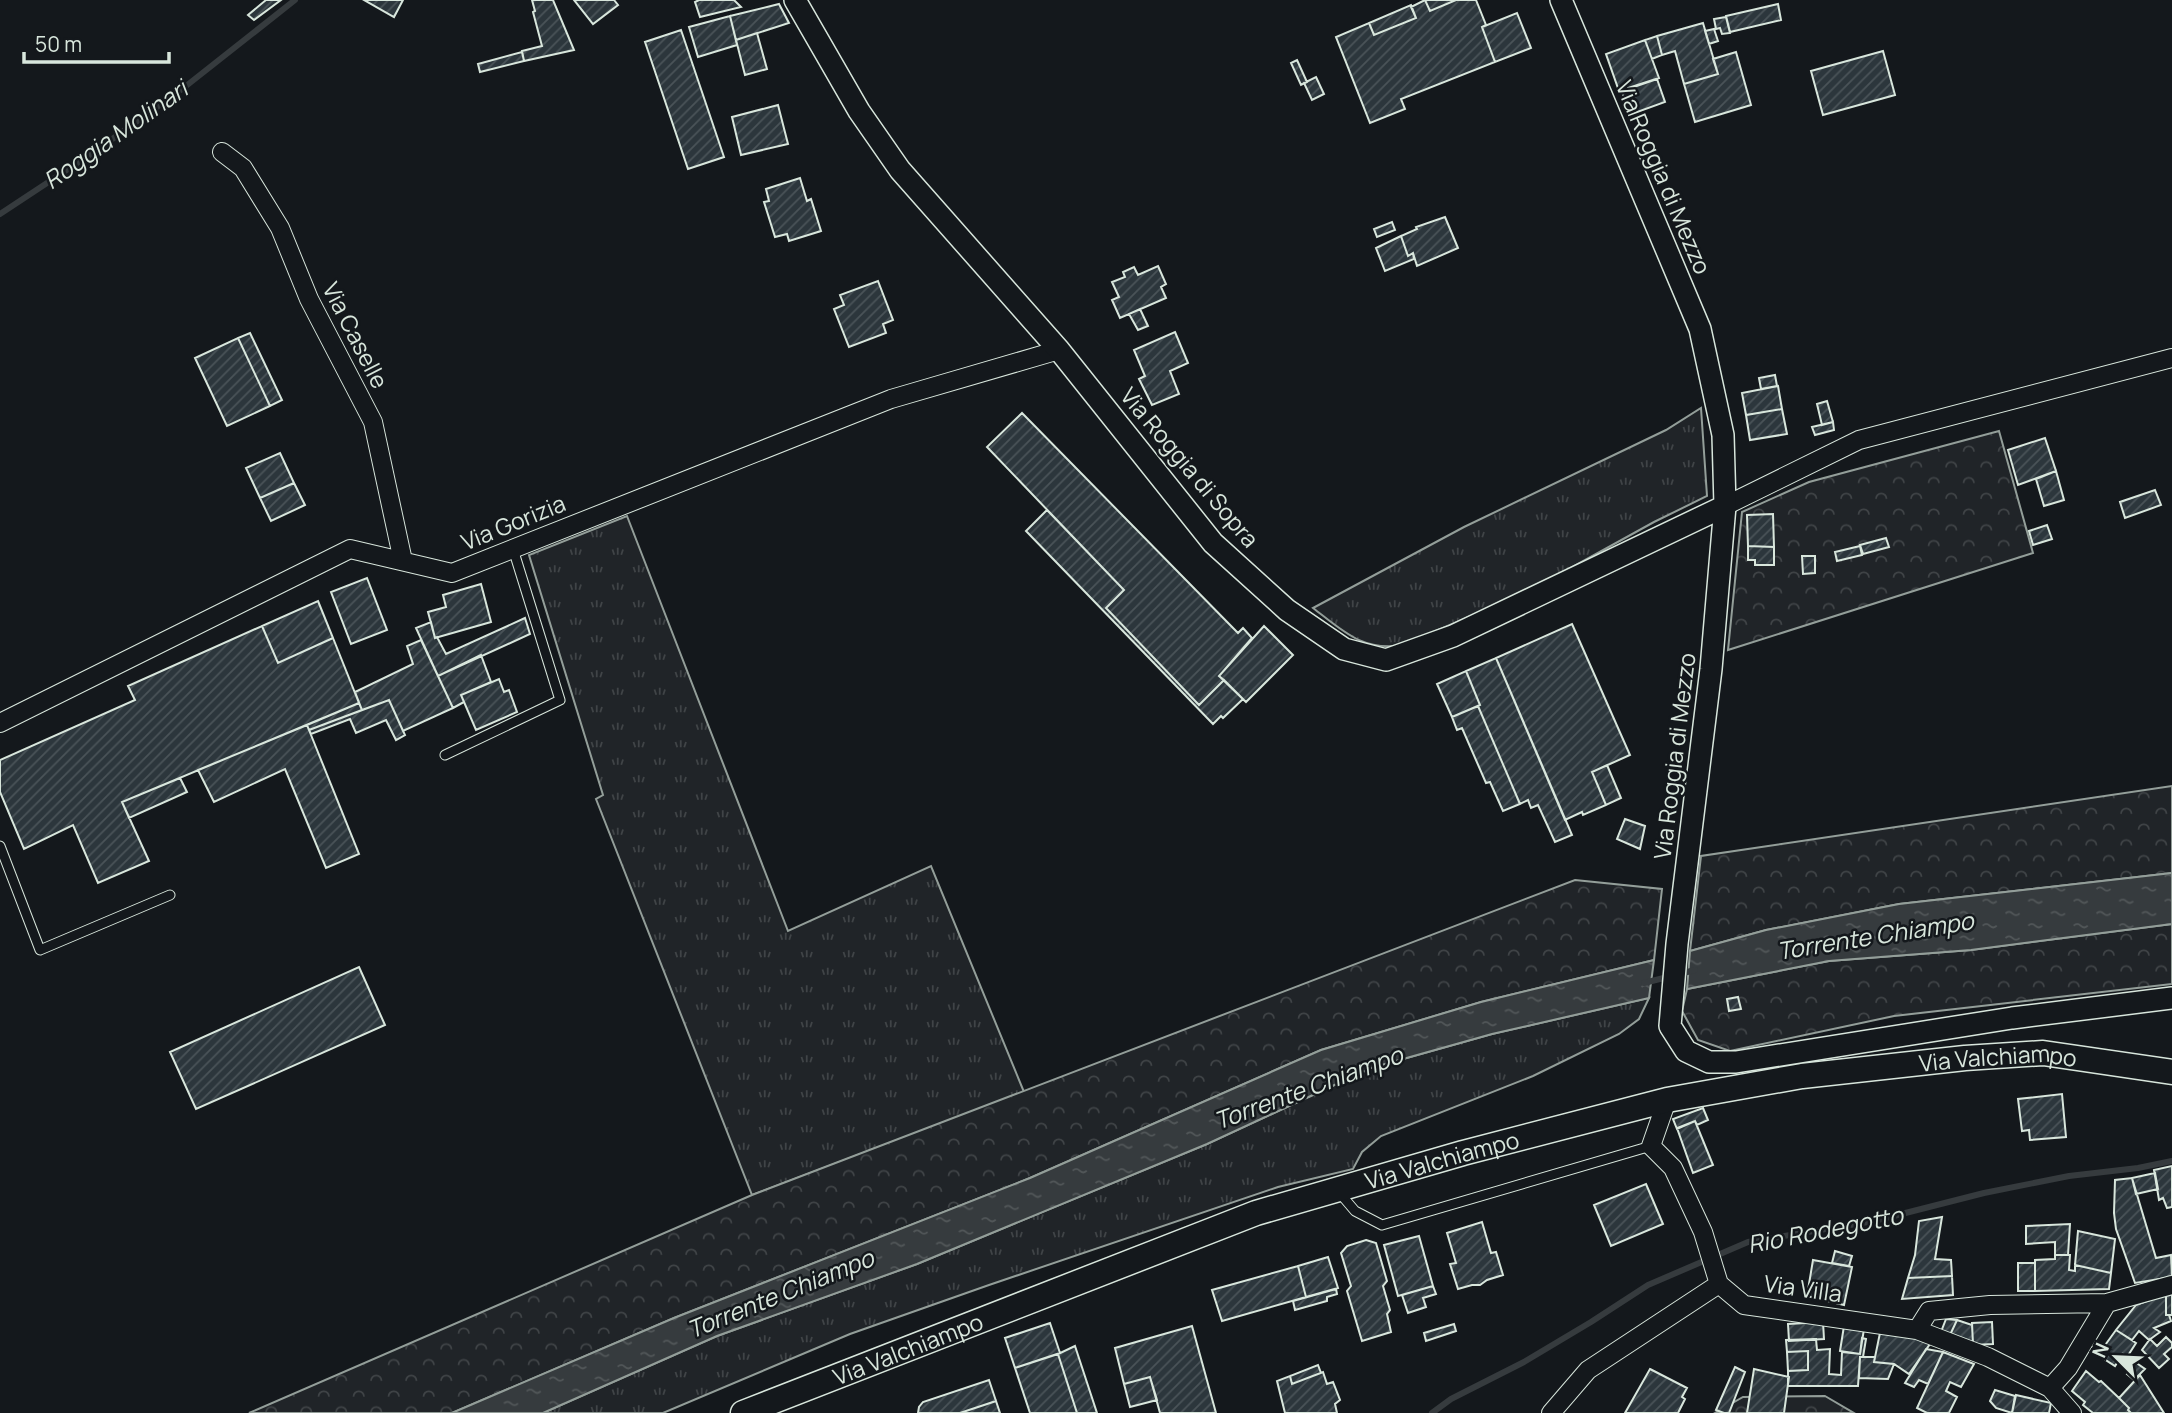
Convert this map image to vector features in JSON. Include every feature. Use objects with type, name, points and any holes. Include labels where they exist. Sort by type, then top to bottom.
[{"type":"main road","name":"Via Valchiampo","points":[[743,1413],[1256,1213],[1463,1153],[1667,1100],[1802,1076],[1965,1058],[2043,1053],[2172,1072]]},
{"type":"street","name":"Via Roggia di Sopra","points":[[795,0],[859,111],[900,170],[1059,351],[1213,543],[1287,610],[1344,649],[1386,660],[1453,636],[1724,506]]},
{"type":"street","name":"Via Roggia di Mezzo","points":[[1561,0],[1700,329],[1723,435],[1724,506],[1711,669],[1677,944],[1670,1026],[1686,1051],[1709,1062],[1736,1062],[2011,1018],[2172,998]]},
{"type":"street","name":"Via Caselle","points":[[222,152],[243,168],[279,229],[309,299],[373,422],[403,561]]},
{"type":"street","name":"Via Gorizia","points":[[0,723],[350,549],[452,573],[891,399],[1059,351]]},
{"type":"street","points":[[1724,506],[1859,440],[2172,358]]},
{"type":"street","points":[[1551,1413],[1588,1370],[1719,1284],[1703,1232],[1673,1168],[1651,1146],[1667,1100]]},
{"type":"street","name":"Via Villa","points":[[1719,1284],[1744,1305],[1917,1330],[1988,1357],[2049,1388]]},
{"type":"street","points":[[1917,1330],[1929,1311],[1990,1305],[2107,1303],[2172,1285]]},
{"type":"street","points":[[2072,1413],[2049,1388],[2068,1368],[2107,1303]]},
{"type":"lane","points":[[445,755],[560,700],[513,549]]},
{"type":"lane","points":[[0,846],[40,950],[170,895]]},
{"type":"lane","points":[[1337,1189],[1355,1211],[1382,1225],[1651,1146]]},
{"type":"green space","points":[[1701,408],[1707,496],[1529,591],[1403,645],[1376,645],[1354,638],[1313,608],[1464,527],[1666,430]]},
{"type":"green space","points":[[1999,431],[2033,553],[1728,650],[1742,512],[1809,482]]},
{"type":"green space","points":[[627,516],[788,931],[931,866],[1024,1092],[752,1195],[596,799],[603,795],[529,555]]},
{"type":"green space","points":[[2172,786],[2172,873],[1899,904],[1766,930],[1690,951],[1701,856]]},
{"type":"green space","points":[[1575,880],[1662,889],[1654,960],[1481,1002],[1321,1050],[1030,1178],[674,1318],[452,1413],[249,1413],[752,1195]]},
{"type":"green space","points":[[2172,924],[2172,984],[1894,1016],[1730,1051],[1698,1040],[1682,1011],[1687,989],[1829,961],[1971,950]]},
{"type":"green space","points":[[1649,998],[1639,1019],[1619,1034],[1533,1076],[1381,1136],[1362,1152],[1353,1169],[1278,1187],[850,1334],[663,1413],[543,1413],[717,1336],[917,1264],[1207,1144],[1371,1068],[1492,1034]]},
{"type":"green space","points":[[1825,1396],[1854,1413],[1715,1413],[1743,1397]]},
{"type":"water","points":[[2172,873],[2172,924],[1971,950],[1829,961],[1687,989],[1690,951],[1766,930],[1899,904]]},
{"type":"water","points":[[1654,960],[1649,998],[1492,1034],[1371,1068],[1207,1144],[917,1264],[717,1336],[543,1413],[452,1413],[674,1318],[1030,1178],[1321,1050],[1481,1002]]},
{"type":"building","points":[[266,0],[281,0],[254,20],[248,15]]},
{"type":"building","points":[[364,0],[403,0],[394,17]]},
{"type":"building","points":[[532,0],[553,0],[574,50],[524,61],[522,51],[542,46]]},
{"type":"building","points":[[574,0],[614,0],[618,5],[593,24]]},
{"type":"building","points":[[734,0],[741,7],[700,17],[695,2]]},
{"type":"building","points":[[1425,0],[1430,11],[1456,0],[1476,0],[1486,25],[1482,27],[1495,62],[1401,99],[1405,109],[1370,123],[1336,37],[1369,23],[1374,35],[1416,18],[1411,7]]},
{"type":"building","points":[[1425,0],[1456,0],[1430,11]]},
{"type":"building","points":[[779,4],[789,23],[736,40],[730,16]]},
{"type":"building","points":[[1778,4],[1781,20],[1730,32],[1726,16]]},
{"type":"building","points":[[1411,5],[1416,18],[1374,35],[1369,23]]},
{"type":"building","points":[[1517,13],[1531,48],[1495,62],[1482,27]]},
{"type":"building","points":[[730,16],[737,45],[698,57],[689,27]]},
{"type":"building","points":[[1726,17],[1730,33],[1722,34],[1720,28],[1716,29],[1714,19]]},
{"type":"building","points":[[1703,23],[1718,74],[1684,84],[1675,51],[1662,55],[1657,36]]},
{"type":"building","points":[[1714,29],[1718,41],[1709,44],[1705,31]]},
{"type":"building","points":[[681,30],[724,157],[688,169],[645,42]]},
{"type":"building","points":[[757,33],[767,69],[745,75],[736,40]]},
{"type":"building","points":[[1657,36],[1662,55],[1652,59],[1645,40]]},
{"type":"building","points":[[1645,40],[1659,78],[1619,91],[1606,54]]},
{"type":"building","points":[[1883,51],[1895,95],[1823,115],[1811,71]]},
{"type":"building","points":[[522,52],[524,61],[480,72],[478,64]]},
{"type":"building","points":[[1736,52],[1751,105],[1695,122],[1684,84],[1718,74],[1713,59]]},
{"type":"building","points":[[1297,60],[1307,82],[1301,85],[1291,63]]},
{"type":"building","points":[[1316,77],[1324,94],[1312,100],[1304,83]]},
{"type":"building","points":[[1657,79],[1665,102],[1629,115],[1622,91]]},
{"type":"building","points":[[778,105],[788,144],[741,155],[732,117]]},
{"type":"building","points":[[800,178],[807,201],[811,199],[821,231],[789,241],[787,234],[775,237],[764,202],[769,201],[766,189]]},
{"type":"building","points":[[1445,217],[1458,248],[1417,266],[1413,253],[1408,256],[1401,236],[1417,229],[1416,227]]},
{"type":"building","points":[[1392,222],[1395,230],[1377,237],[1374,229]]},
{"type":"building","points":[[1401,236],[1408,256],[1413,253],[1414,259],[1385,271],[1376,248]]},
{"type":"building","points":[[1158,266],[1166,284],[1161,287],[1166,298],[1120,318],[1112,300],[1119,297],[1112,282],[1125,277],[1123,272],[1134,267],[1138,275]]},
{"type":"building","points":[[878,281],[893,320],[883,324],[886,333],[849,347],[834,309],[844,305],[840,295]]},
{"type":"building","points":[[1140,309],[1148,326],[1138,330],[1129,314]]},
{"type":"building","points":[[1175,332],[1188,363],[1170,371],[1179,394],[1152,405],[1139,379],[1145,376],[1134,350]]},
{"type":"building","points":[[250,333],[282,400],[270,406],[238,338]]},
{"type":"building","points":[[238,338],[270,406],[227,426],[195,358]]},
{"type":"building","points":[[1775,375],[1777,386],[1761,389],[1759,378]]},
{"type":"building","points":[[1778,386],[1782,409],[1746,415],[1742,393]]},
{"type":"building","points":[[1827,401],[1833,422],[1822,425],[1817,404]]},
{"type":"building","points":[[1782,409],[1787,434],[1750,440],[1746,415]]},
{"type":"building","points":[[1022,413],[1238,633],[1243,628],[1252,638],[1219,676],[1224,680],[1199,705],[1106,608],[1124,590],[987,447]]},
{"type":"building","points":[[1833,422],[1834,430],[1815,435],[1812,427]]},
{"type":"building","points":[[2045,438],[2056,471],[2018,485],[2008,450]]},
{"type":"building","points":[[280,453],[294,483],[260,498],[246,468]]},
{"type":"building","points":[[2056,471],[2064,500],[2044,506],[2036,479]]},
{"type":"building","points":[[294,483],[305,505],[271,521],[260,498]]},
{"type":"building","points":[[2155,490],[2161,505],[2125,518],[2120,502]]},
{"type":"building","points":[[1047,510],[1124,590],[1106,608],[1199,705],[1224,680],[1243,699],[1223,718],[1221,716],[1213,724],[1026,531]]},
{"type":"building","points":[[1773,514],[1774,547],[1748,546],[1747,515]]},
{"type":"building","points":[[2047,525],[2052,539],[2033,545],[2029,531]]},
{"type":"building","points":[[1886,538],[1889,547],[1863,554],[1860,545]]},
{"type":"building","points":[[1748,546],[1774,547],[1774,565],[1755,565],[1755,560],[1748,560]]},
{"type":"building","points":[[1860,546],[1862,555],[1837,561],[1835,552]]},
{"type":"building","points":[[1802,556],[1815,556],[1815,573],[1803,574]]},
{"type":"building","points":[[367,578],[387,630],[351,644],[331,592]]},
{"type":"building","points":[[481,584],[491,622],[435,638],[428,612],[446,607],[443,595]]},
{"type":"building","points":[[318,601],[333,638],[278,663],[262,626]]},
{"type":"building","points":[[525,618],[530,634],[438,676],[416,628],[431,622],[435,638],[437,637],[446,654]]},
{"type":"building","points":[[1572,624],[1630,755],[1592,772],[1606,805],[1565,820],[1496,658]]},
{"type":"building","points":[[262,626],[278,663],[333,638],[359,703],[122,802],[149,861],[98,883],[73,825],[24,849],[0,792],[0,760],[135,700],[128,686]]},
{"type":"building","points":[[1264,626],[1293,655],[1246,702],[1219,676]]},
{"type":"building","points":[[421,640],[453,708],[403,731],[389,700],[362,710],[355,692],[413,664],[407,646]]},
{"type":"building","points":[[481,655],[491,682],[461,695],[464,702],[453,708],[438,676]]},
{"type":"building","points":[[1496,658],[1572,835],[1555,842],[1538,805],[1531,808],[1528,800],[1520,804],[1466,671]]},
{"type":"building","points":[[1466,671],[1480,705],[1452,717],[1437,684]]},
{"type":"building","points":[[499,679],[504,692],[509,690],[517,712],[476,730],[461,695]]},
{"type":"building","points":[[389,700],[405,735],[396,740],[386,720],[356,733],[350,719],[311,734],[309,730]]},
{"type":"building","points":[[359,703],[362,710],[309,730],[307,725]]},
{"type":"building","points":[[1478,706],[1520,804],[1503,811],[1490,782],[1486,783],[1462,728],[1457,730],[1452,717]]},
{"type":"building","points":[[307,725],[359,854],[326,868],[285,769],[214,802],[198,770]]},
{"type":"building","points":[[1607,765],[1621,798],[1606,805],[1592,772]]},
{"type":"building","points":[[180,778],[187,792],[129,818],[122,802]]},
{"type":"building","points":[[1625,819],[1645,826],[1640,849],[1617,839]]},
{"type":"building","points":[[359,967],[385,1025],[196,1109],[170,1052]]},
{"type":"building","points":[[1738,997],[1741,1009],[1729,1011],[1727,999]]},
{"type":"building","points":[[2062,1094],[2066,1137],[2030,1140],[2029,1130],[2022,1131],[2018,1099]]},
{"type":"building","points":[[1703,1108],[1708,1120],[1697,1125],[1695,1121],[1677,1129],[1673,1119]]},
{"type":"building","points":[[1695,1121],[1713,1165],[1693,1173],[1677,1128]]},
{"type":"building","points":[[2172,1166],[2172,1207],[2167,1208],[2163,1198],[2159,1200],[2154,1170]]},
{"type":"building","points":[[2155,1173],[2158,1189],[2136,1194],[2132,1178]]},
{"type":"building","points":[[2132,1178],[2156,1258],[2171,1255],[2172,1277],[2135,1283],[2116,1229],[2114,1213],[2115,1180]]},
{"type":"building","points":[[1646,1184],[1663,1224],[1611,1246],[1594,1205]]},
{"type":"building","points":[[1942,1217],[1935,1259],[1951,1260],[1952,1276],[1908,1278],[1915,1255],[1919,1221]]},
{"type":"building","points":[[1482,1222],[1491,1253],[1496,1252],[1503,1275],[1480,1285],[1458,1289],[1450,1264],[1456,1263],[1447,1233]]},
{"type":"building","points":[[2070,1224],[2068,1255],[2055,1255],[2055,1242],[2026,1244],[2026,1226]]},
{"type":"building","points":[[2078,1231],[2115,1239],[2111,1273],[2075,1265]]},
{"type":"building","points":[[1419,1236],[1433,1286],[1398,1296],[1384,1245]]},
{"type":"building","points":[[1366,1240],[1376,1243],[1387,1281],[1383,1286],[1390,1310],[1387,1314],[1391,1332],[1362,1341],[1347,1291],[1351,1286],[1341,1253],[1347,1246]]},
{"type":"building","points":[[1835,1251],[1852,1256],[1849,1266],[1832,1263]]},
{"type":"building","points":[[2055,1255],[2070,1255],[2069,1270],[2075,1271],[2075,1265],[2111,1273],[2109,1289],[2035,1291],[2035,1260],[2055,1259]]},
{"type":"building","points":[[1328,1257],[1338,1288],[1306,1297],[1298,1266]]},
{"type":"building","points":[[1813,1260],[1852,1267],[1844,1305],[1807,1296]]},
{"type":"building","points":[[2018,1263],[2035,1263],[2035,1291],[2018,1291]]},
{"type":"building","points":[[1298,1266],[1306,1297],[1222,1321],[1212,1290]]},
{"type":"building","points":[[1952,1276],[1953,1295],[1902,1299],[1908,1278]]},
{"type":"building","points":[[1433,1286],[1436,1294],[1423,1298],[1426,1307],[1408,1313],[1402,1295]]},
{"type":"building","points":[[1336,1289],[1337,1294],[1327,1297],[1327,1301],[1295,1310],[1293,1301]]},
{"type":"building","points":[[2166,1294],[2166,1315],[2169,1315],[2171,1321],[2154,1328],[2160,1332],[2149,1340],[2139,1331],[2132,1340],[2116,1330],[2136,1305]]},
{"type":"building","points":[[2166,1294],[2172,1294],[2172,1315],[2166,1315]]},
{"type":"building","points":[[1946,1319],[1957,1320],[1950,1335],[1941,1332]]},
{"type":"building","points":[[1957,1320],[1972,1325],[1973,1343],[1950,1335]]},
{"type":"building","points":[[1823,1322],[1824,1339],[1789,1341],[1788,1324]]},
{"type":"building","points":[[1992,1322],[1993,1344],[1973,1345],[1972,1323]]},
{"type":"building","points":[[1050,1323],[1060,1353],[1015,1368],[1005,1338]]},
{"type":"building","points":[[1454,1324],[1456,1331],[1426,1341],[1424,1333]]},
{"type":"building","points":[[1192,1326],[1216,1413],[1160,1413],[1150,1377],[1124,1384],[1115,1348]]},
{"type":"building","points":[[1844,1326],[1864,1329],[1860,1354],[1840,1351]]},
{"type":"building","points":[[1881,1328],[1932,1341],[1909,1374],[1894,1364],[1874,1362]]},
{"type":"building","points":[[2116,1330],[2136,1343],[2127,1357],[2123,1354],[2115,1366],[2098,1355]]},
{"type":"building","points":[[2166,1337],[2172,1347],[2164,1354],[2169,1359],[2159,1368],[2142,1350],[2150,1339],[2157,1346]]},
{"type":"building","points":[[1862,1338],[1866,1339],[1863,1357],[1860,1357],[1858,1386],[1788,1386],[1788,1371],[1808,1370],[1808,1351],[1787,1352],[1786,1340],[1816,1339],[1817,1350],[1830,1349],[1829,1374],[1841,1375],[1842,1352],[1860,1354]]},
{"type":"building","points":[[1075,1346],[1097,1413],[1077,1413],[1058,1354]]},
{"type":"building","points":[[1926,1349],[1943,1352],[1928,1384],[1919,1380],[1914,1387],[1905,1383]]},
{"type":"building","points":[[1808,1351],[1808,1370],[1788,1371],[1787,1352]]},
{"type":"building","points":[[1943,1352],[1974,1364],[1961,1387],[1950,1382],[1946,1391],[1957,1397],[1949,1413],[1927,1413],[1917,1408]]},
{"type":"building","points":[[1058,1354],[1077,1413],[1030,1413],[1015,1368]]},
{"type":"building","points":[[1860,1357],[1875,1357],[1874,1362],[1894,1364],[1888,1379],[1859,1378]]},
{"type":"building","points":[[2135,1362],[2145,1369],[2134,1380],[2127,1374]]},
{"type":"building","points":[[1318,1365],[1321,1373],[1292,1384],[1290,1376]]},
{"type":"building","points":[[1735,1367],[1745,1372],[1729,1413],[1724,1413],[1716,1410]]},
{"type":"building","points":[[1650,1369],[1687,1388],[1678,1413],[1625,1413]]},
{"type":"building","points":[[1754,1369],[1789,1377],[1784,1413],[1747,1413]]},
{"type":"building","points":[[2086,1371],[2101,1381],[2131,1413],[2093,1413],[2083,1405],[2085,1402],[2072,1391]]},
{"type":"building","points":[[1323,1372],[1327,1384],[1333,1382],[1340,1400],[1335,1404],[1337,1413],[1285,1413],[1277,1381],[1290,1376],[1292,1384]]},
{"type":"building","points":[[2140,1375],[2164,1413],[2131,1413],[2119,1398]]},
{"type":"building","points":[[1150,1377],[1157,1400],[1130,1407],[1124,1384]]},
{"type":"building","points":[[989,1380],[996,1401],[960,1413],[918,1413],[923,1402]]},
{"type":"building","points":[[1995,1390],[2015,1396],[2012,1413],[1996,1408],[1990,1401]]},
{"type":"building","points":[[2016,1395],[2051,1403],[2049,1413],[2012,1413]]},
{"type":"building","points":[[996,1401],[1000,1413],[960,1413]]},
{"type":"waterway","name":"Roggia Molinari","points":[[0,214],[97,150],[186,86],[295,0]]},
{"type":"waterway","name":"Torrente Chiampo","points":[[1644,983],[1695,970]]},
{"type":"waterway","name":"Rio Rodegotto","points":[[1432,1413],[1451,1399],[1524,1362],[1648,1285],[1748,1242],[1874,1221],[1984,1193],[2069,1176],[2172,1161]]}]
